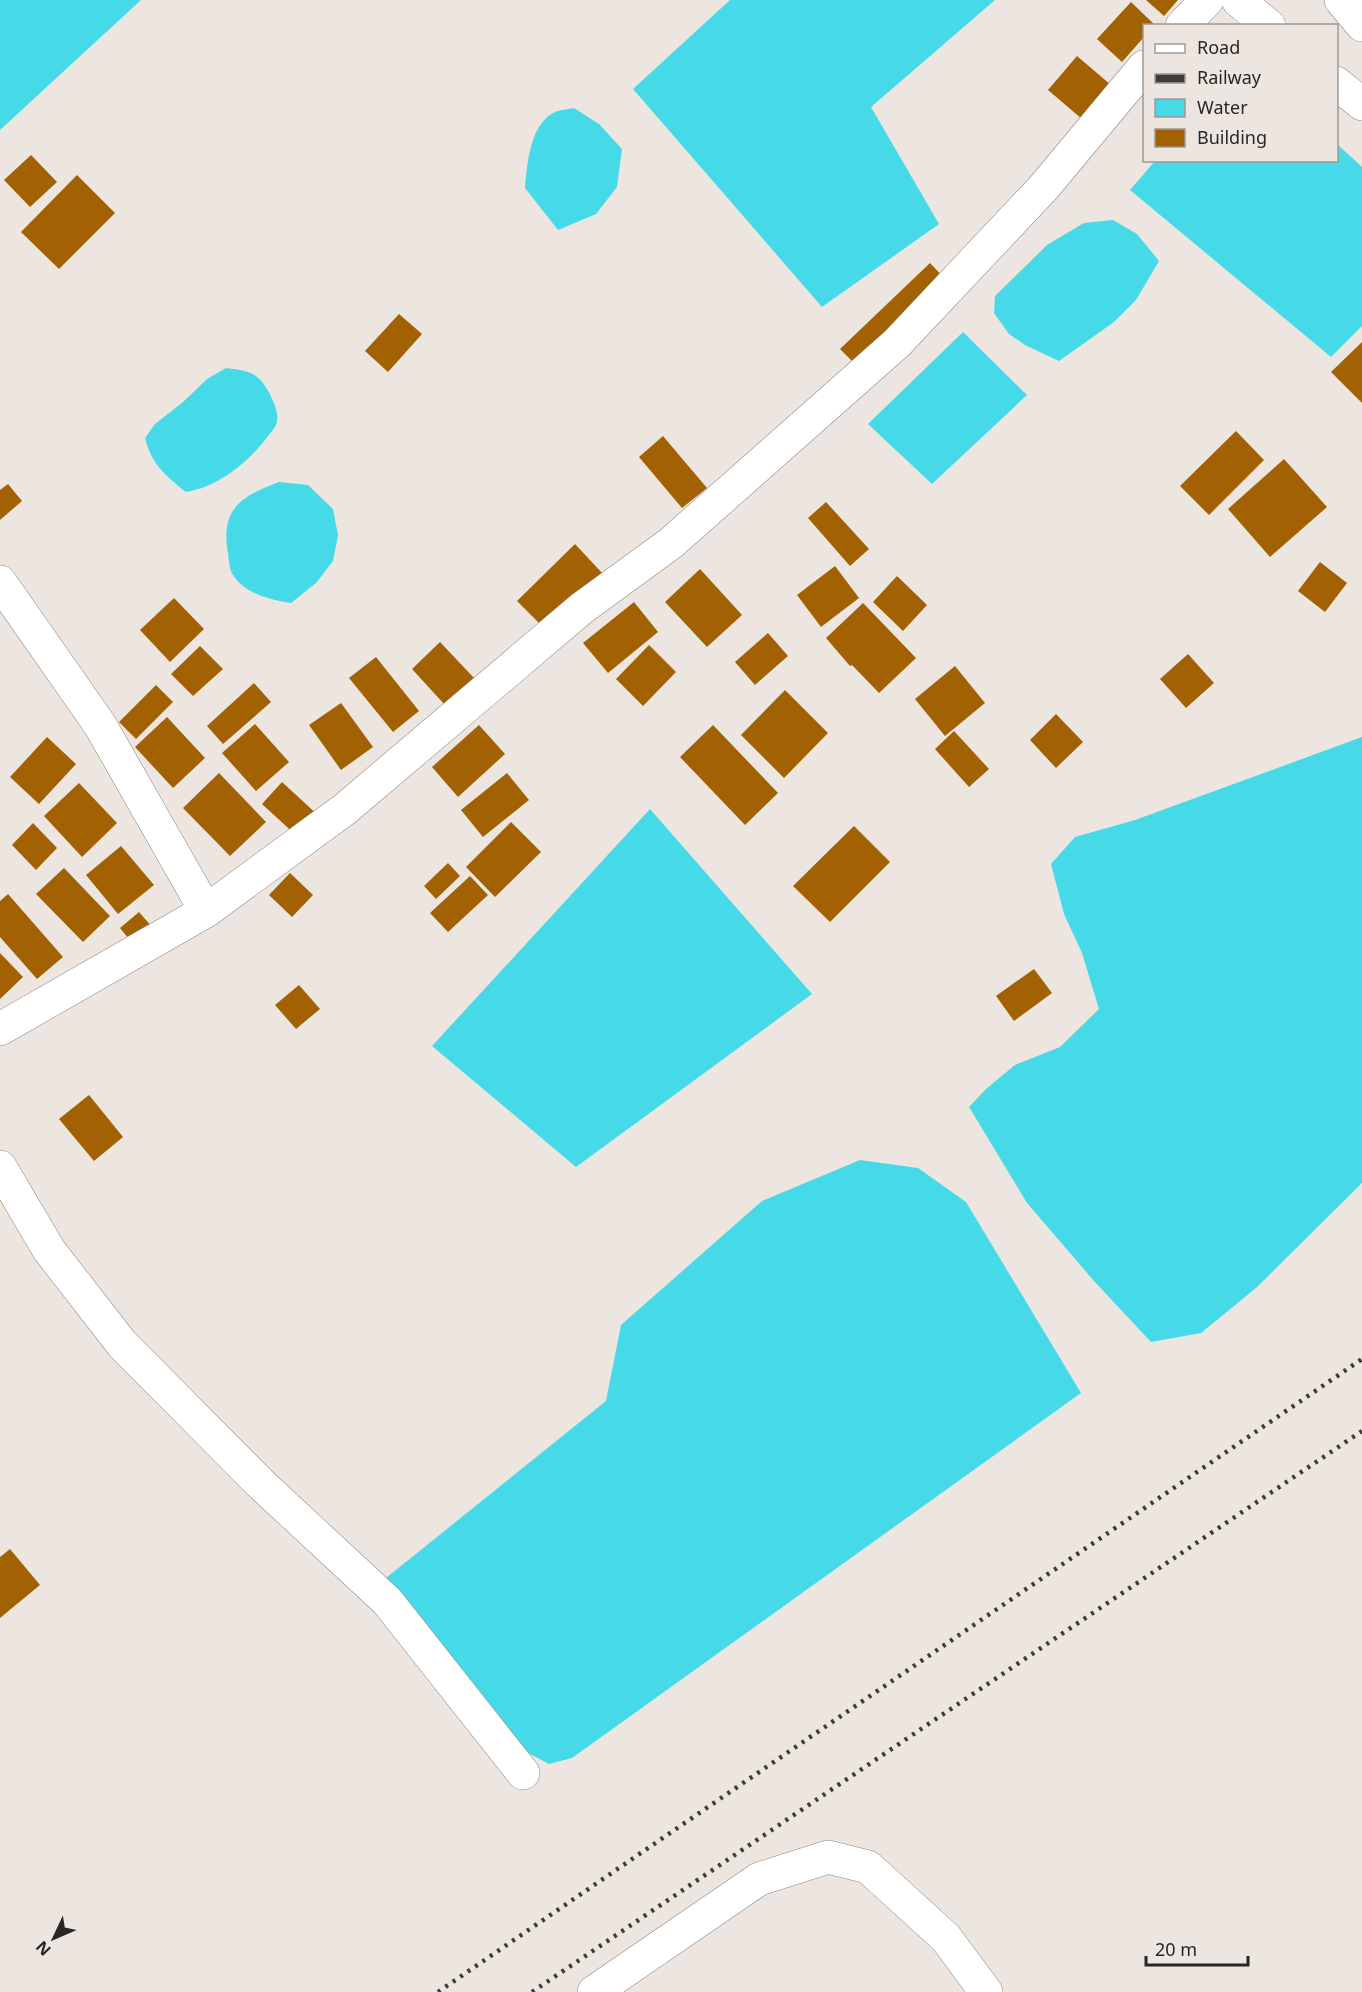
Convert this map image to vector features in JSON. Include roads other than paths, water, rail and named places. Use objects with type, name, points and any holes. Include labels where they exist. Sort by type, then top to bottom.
[{"type":"street","points":[[1184,24],[1207,0]]},
{"type":"street","points":[[1238,0],[1267,24]]},
{"type":"street","points":[[1341,0],[1362,25]]},
{"type":"street","points":[[0,1029],[206,911],[345,809],[582,608],[671,543],[897,343],[1044,187],[1143,68]]},
{"type":"street","points":[[1338,85],[1362,104]]},
{"type":"street","points":[[0,582],[100,724],[206,911]]},
{"type":"street","points":[[0,1167],[50,1250],[122,1344],[260,1483],[387,1601],[523,1773]]},
{"type":"street","points":[[594,1992],[759,1880],[828,1857],[868,1867],[946,1938],[986,1992]]},
{"type":"water","points":[[0,0],[141,0],[0,130]]},
{"type":"water","points":[[730,0],[995,0],[871,107],[939,224],[822,307],[633,89]]},
{"type":"water","points":[[574,108],[599,124],[622,149],[617,187],[596,214],[558,230],[525,188],[527,168],[531,145],[540,125],[555,112]]},
{"type":"water","points":[[1338,145],[1362,167],[1362,326],[1331,357],[1130,190],[1154,162],[1338,162]]},
{"type":"water","points":[[1113,220],[1137,234],[1159,261],[1136,300],[1114,322],[1059,361],[1025,345],[1009,334],[994,313],[995,296],[1047,245],[1084,223]]},
{"type":"water","points":[[963,332],[1027,395],[932,484],[868,424]]},
{"type":"water","points":[[226,368],[247,372],[261,381],[276,409],[276,425],[252,455],[232,472],[210,485],[186,492],[160,469],[151,455],[145,438],[155,424],[207,379]]},
{"type":"water","points":[[279,482],[308,485],[333,509],[338,535],[333,561],[316,583],[291,603],[259,595],[238,582],[230,567],[226,538],[227,525],[237,506],[254,493]]},
{"type":"water","points":[[1362,737],[1362,1183],[1256,1288],[1201,1333],[1151,1342],[1094,1281],[1027,1203],[969,1107],[986,1089],[1015,1065],[1060,1047],[1099,1009],[1082,953],[1064,914],[1051,864],[1075,837],[1135,820]]},
{"type":"water","points":[[650,809],[812,994],[576,1167],[432,1046]]},
{"type":"water","points":[[860,1160],[918,1168],[966,1202],[1081,1393],[572,1758],[549,1764],[517,1747],[386,1578],[606,1401],[621,1325],[762,1201]]},
{"type":"railway","points":[[438,1992],[1362,1359]]},
{"type":"railway","points":[[532,1992],[1362,1431]]}]
